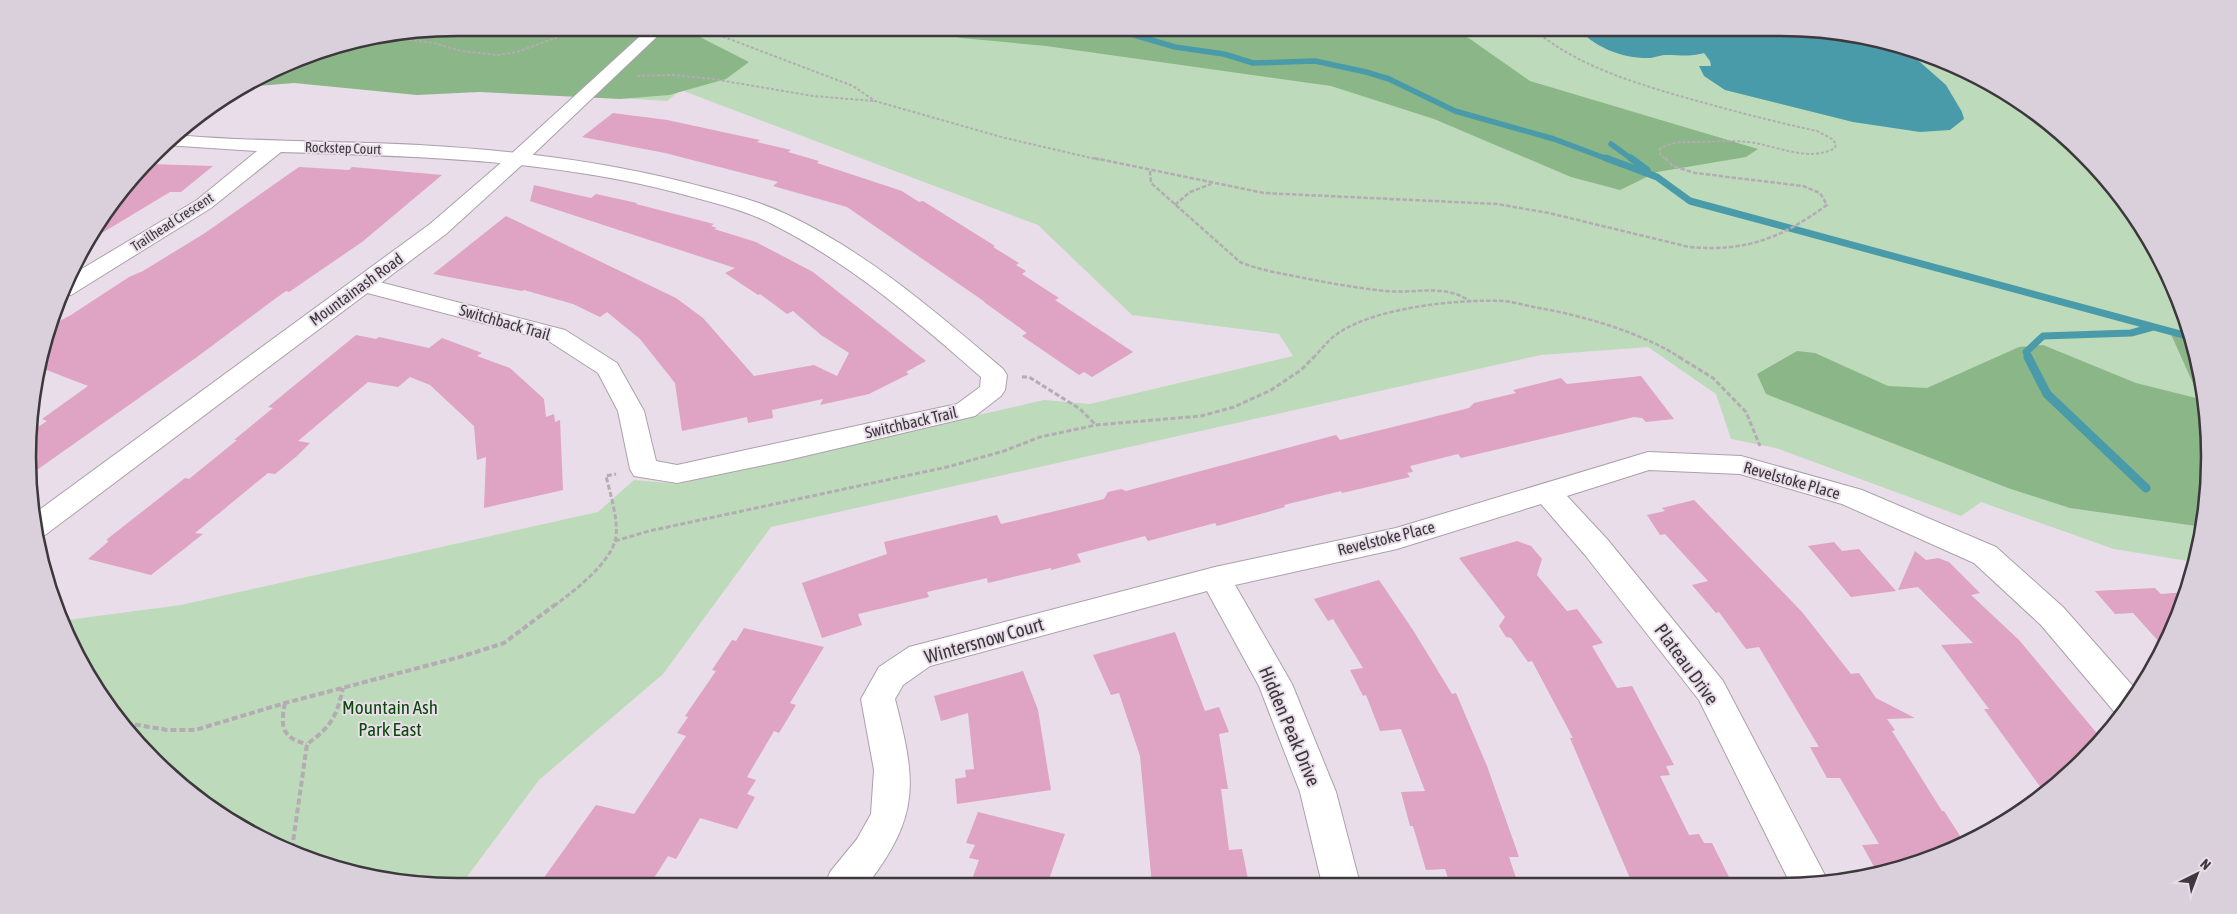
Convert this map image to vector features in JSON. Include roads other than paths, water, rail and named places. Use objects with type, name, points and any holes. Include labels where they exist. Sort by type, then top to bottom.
[{"type":"street","name":"Mountainash Road","points":[[42,523],[438,229],[649,36]]},
{"type":"street","name":"Rockstep Court","points":[[180,141],[379,149],[517,158]]},
{"type":"street","name":"Trailhead Crescent","points":[[74,283],[204,204],[276,146]]},
{"type":"street","name":"Switchback Trail","points":[[364,284],[556,335],[608,368],[631,411],[644,469],[678,474],[966,410],[992,390],[994,375],[953,338],[838,252],[777,218],[709,195],[646,178],[585,166],[517,158]]},
{"type":"street","name":"Revelstoke Place","points":[[1215,578],[1397,538],[1648,460],[1741,465],[1852,498],[1985,555],[2052,616],[2124,699]]},
{"type":"street","name":"Plateau Drive","points":[[1547,492],[1596,547],[1711,691],[1807,877]]},
{"type":"street","name":"Hidden Peak Drive","points":[[1215,578],[1276,684],[1318,792],[1340,878]]},
{"type":"street","name":"Wintersnow Court","points":[[850,878],[868,854],[889,815],[892,763],[878,699],[891,676],[920,656],[1215,578]]},
{"type":"water","points":[[1586,36],[1780,36],[1808,37],[1862,44],[1920,62],[1946,85],[1962,112],[1964,119],[1950,130],[1920,132],[1853,122],[1725,90],[1704,76],[1699,66],[1711,66],[1704,53],[1664,55],[1651,58],[1631,57],[1612,52]]},
{"type":"waterway","points":[[1138,36],[1175,47],[1224,54],[1253,63],[1315,61],[1366,72],[1389,79],[1455,111],[1554,139],[1610,160]]},
{"type":"waterway","points":[[1611,144],[1633,160]]},
{"type":"waterway","points":[[1606,158],[1657,177],[1690,201],[2182,335]]},
{"type":"waterway","points":[[1631,158],[1647,170]]},
{"type":"waterway","points":[[2029,358],[2026,352],[2043,336],[2131,333],[2153,327]]},
{"type":"waterway","points":[[2028,357],[2047,394],[2146,488]]},
{"type":"park label","name":"Mountain Ash Park East","points":[[390,718]]}]
